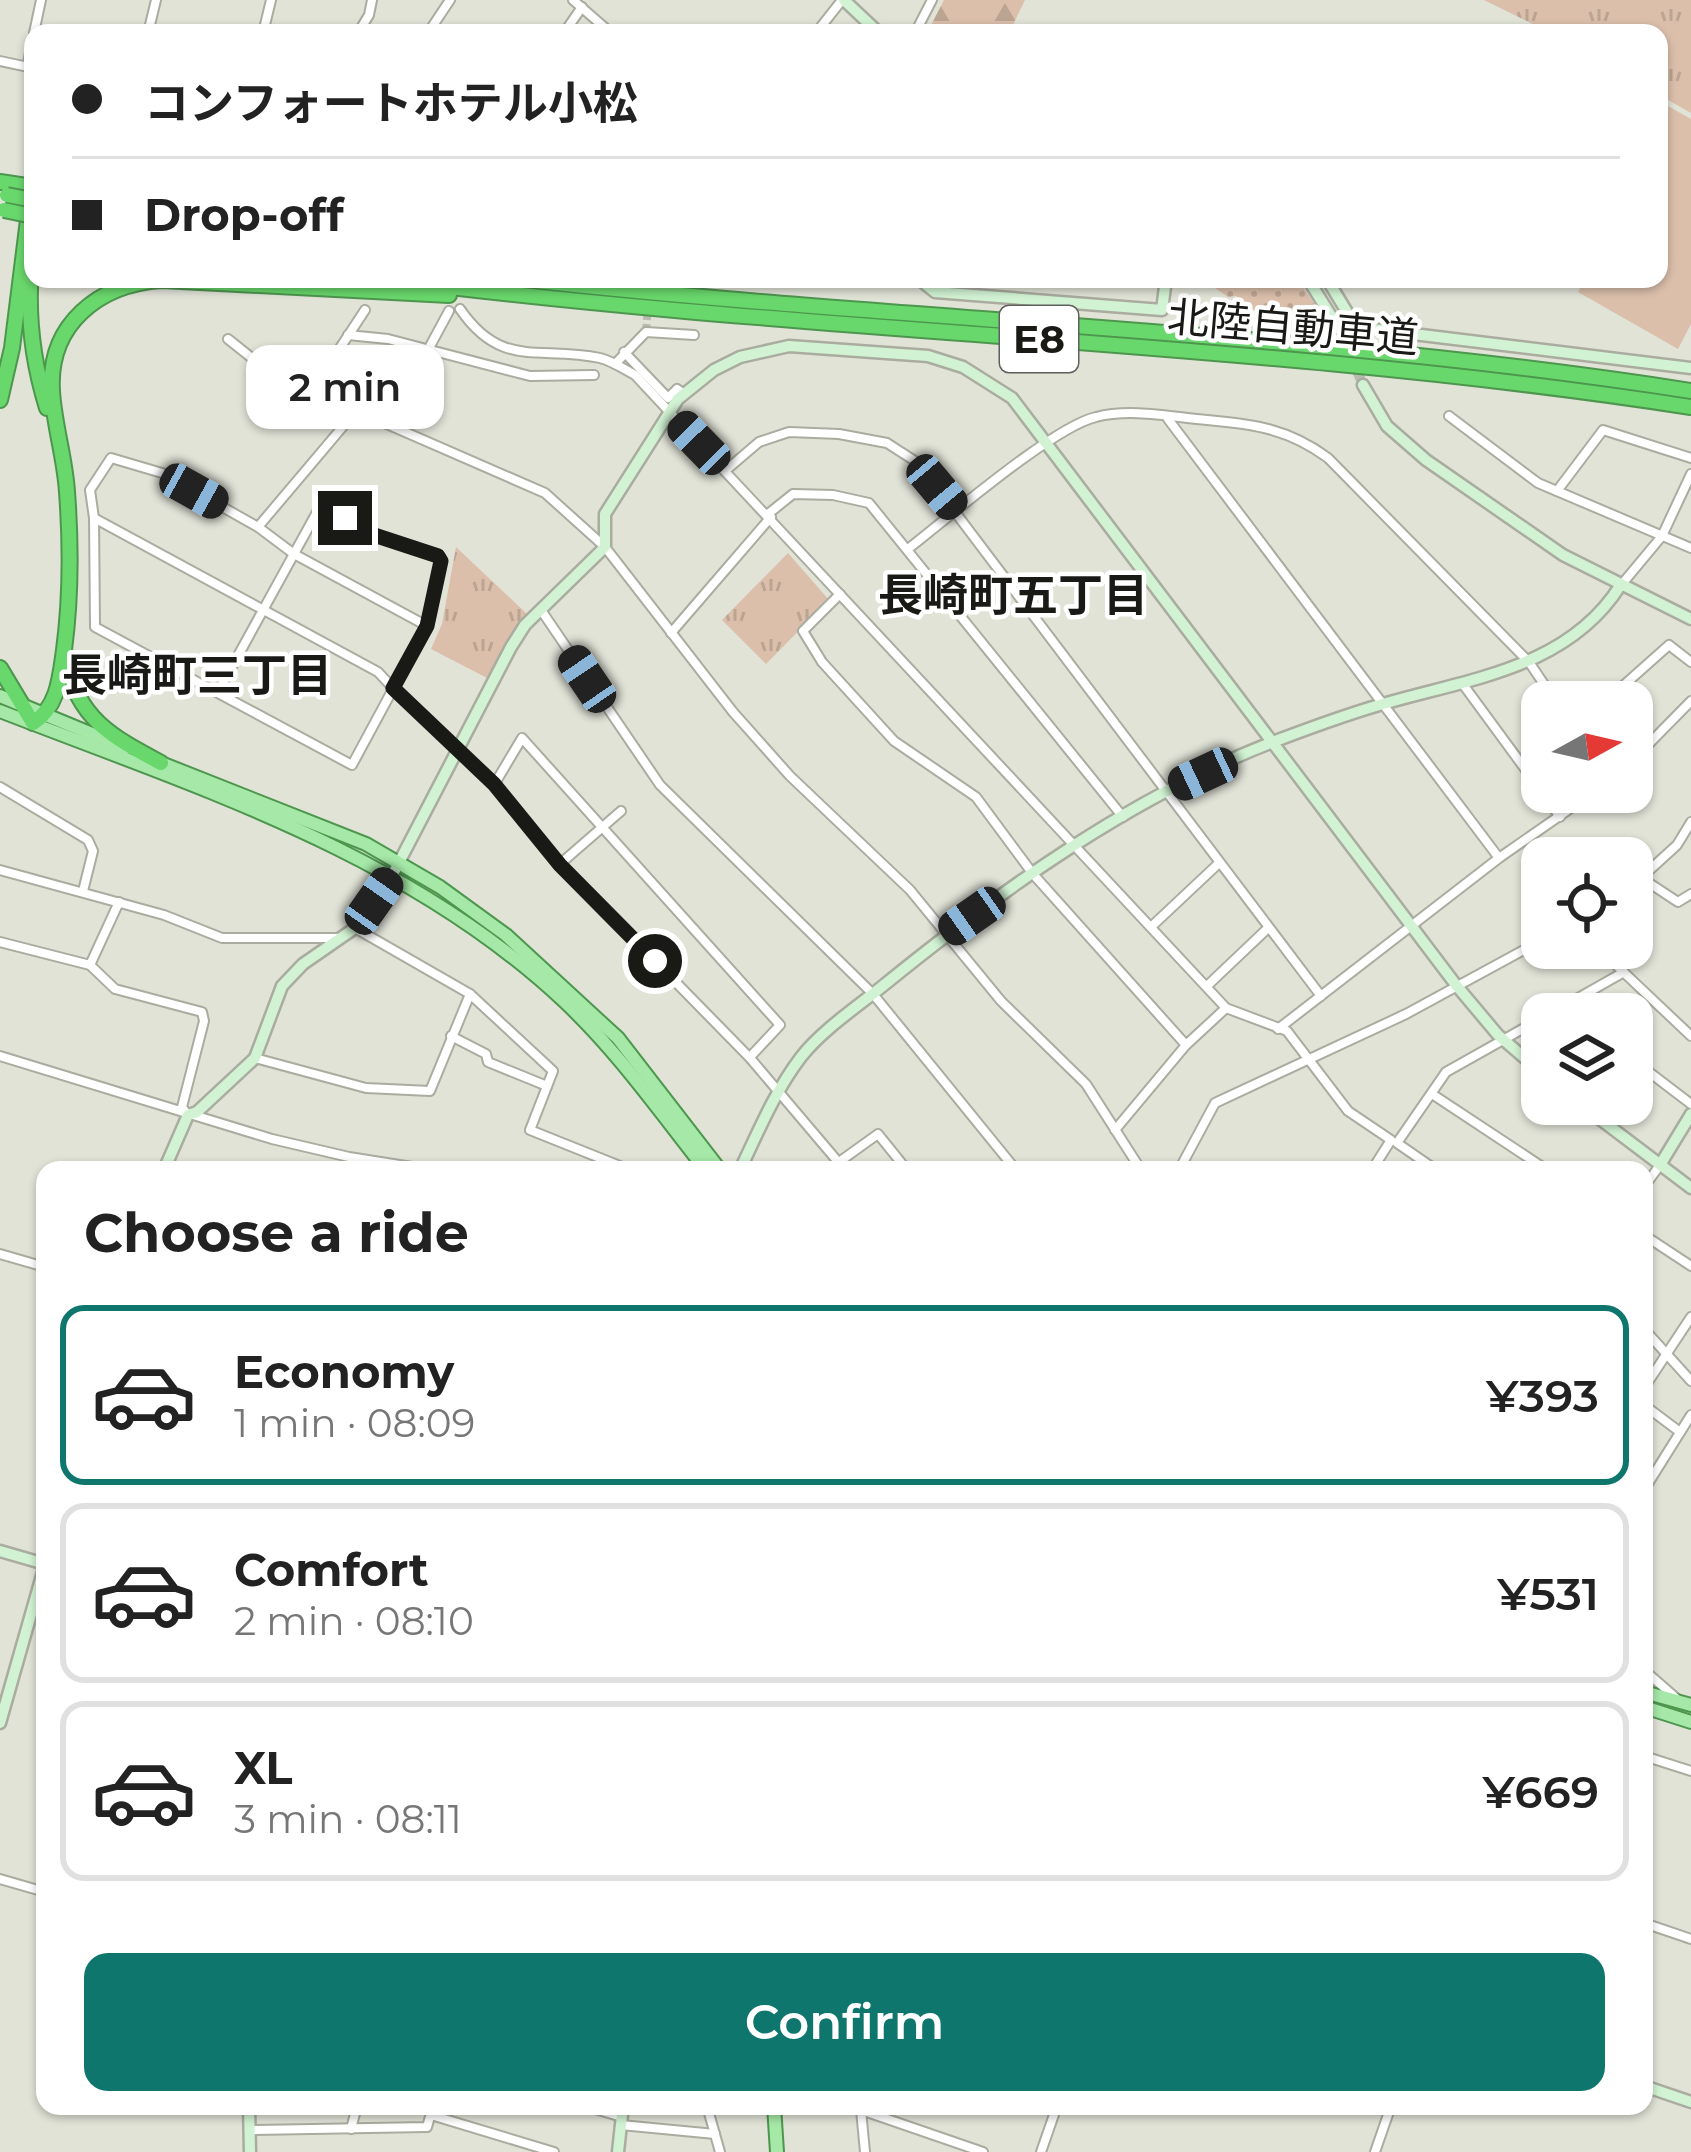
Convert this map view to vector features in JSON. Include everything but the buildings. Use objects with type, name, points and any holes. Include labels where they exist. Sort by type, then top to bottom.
[{"type":"highway","points":[[0,400],[24,260]]},
{"type":"highway","points":[[30,288],[40,384],[60,447]]},
{"type":"highway","points":[[0,668],[32,723],[46,714],[56,691],[66,638],[71,561],[51,387],[63,334],[84,307],[119,288]]},
{"type":"highway","points":[[328,288],[568,301]]},
{"type":"highway","name":"北陸自動車道","points":[[460,288],[568,301],[1377,367],[1691,407]]},
{"type":"highway","name":"北陸自動車道","points":[[606,288],[1355,349],[1691,391]]},
{"type":"highway","points":[[629,288],[692,297]]},
{"type":"highway","points":[[66,638],[71,680],[87,713],[106,732],[161,763]]},
{"type":"main road","points":[[0,696],[292,812],[397,868],[506,935],[619,1038],[713,1161]]},
{"type":"main road","points":[[0,711],[397,868],[562,999],[612,1049],[699,1161]]},
{"type":"main road","points":[[1653,1695],[1686,1704]]},
{"type":"main road","points":[[1653,1710],[1691,1722]]},
{"type":"main road","points":[[774,2115],[777,2152]]},
{"type":"street","points":[[573,0],[601,24]]},
{"type":"street","points":[[823,24],[843,0],[869,24]]},
{"type":"street","points":[[570,24],[582,8]]},
{"type":"street","points":[[930,288],[1162,310],[1165,288]]},
{"type":"street","points":[[1314,288],[1339,329]]},
{"type":"street","points":[[1332,288],[1356,328],[1691,368]]},
{"type":"street","points":[[311,392],[364,310]]},
{"type":"street","points":[[429,348],[454,310],[502,349],[605,358],[635,375],[1226,1008],[1288,1031],[1348,1111],[1391,1140],[1378,1161]]},
{"type":"street","points":[[615,364],[646,332],[694,334]]},
{"type":"street","points":[[348,335],[429,348],[530,376],[594,375]]},
{"type":"street","points":[[228,339],[272,374],[545,493],[605,547],[733,712],[790,776],[910,890],[1001,1001],[1086,1084],[1135,1161]]},
{"type":"street","points":[[168,1161],[188,1115],[197,1112],[254,1058],[282,986],[336,938],[355,928],[397,868],[511,647],[541,609],[605,547],[605,514],[684,394],[714,370],[766,348],[818,346],[928,356],[984,377],[1012,398],[1456,985],[1502,1040],[1521,1055]]},
{"type":"street","points":[[624,352],[668,398],[676,389],[684,394]]},
{"type":"street","points":[[1363,385],[1387,426],[1426,460],[1563,555],[1691,619]]},
{"type":"street","points":[[258,526],[356,411]]},
{"type":"street","points":[[908,549],[1047,444],[1091,418],[1109,414],[1255,424],[1303,440],[1341,470],[1529,662],[1542,681]]},
{"type":"street","points":[[1449,416],[1538,483],[1691,548]]},
{"type":"street","points":[[1167,417],[1499,858]]},
{"type":"street","points":[[1557,491],[1603,430],[1691,458]]},
{"type":"street","points":[[725,472],[759,442],[789,432],[887,443],[918,464],[1321,996]]},
{"type":"street","points":[[218,692],[263,608],[294,554],[322,503],[368,533],[441,561],[427,626],[352,764],[95,627],[90,490],[111,458],[162,473],[258,526],[294,554],[427,626]]},
{"type":"street","points":[[745,1161],[802,1055],[944,935],[1168,791],[1274,742],[1383,704],[1529,662],[1583,629],[1662,536],[1691,474]]},
{"type":"street","points":[[671,633],[769,515],[793,494],[869,502],[1123,817]]},
{"type":"street","points":[[94,518],[378,672],[494,784],[560,865],[750,1058],[838,1161]]},
{"type":"street","points":[[840,594],[803,631],[822,662],[894,741],[976,797],[1034,874],[1186,1045]]},
{"type":"street","points":[[541,609],[660,785],[873,994],[1009,1161]]},
{"type":"street","points":[[1628,681],[1669,645],[1691,662]]},
{"type":"street","points":[[1462,682],[1521,763]]},
{"type":"street","points":[[1653,740],[1691,701]]},
{"type":"street","points":[[494,784],[522,738],[781,1024],[750,1058]]},
{"type":"street","points":[[0,787],[88,840],[93,851],[83,891]]},
{"type":"street","points":[[560,865],[621,812]]},
{"type":"street","points":[[1557,813],[1560,817]]},
{"type":"street","points":[[1278,1029],[1499,858],[1565,813]]},
{"type":"street","points":[[1653,869],[1691,822]]},
{"type":"street","points":[[1152,926],[1218,864]]},
{"type":"street","points":[[0,870],[164,915],[222,938],[336,938]]},
{"type":"street","points":[[1653,886],[1678,902],[1691,894]]},
{"type":"street","points":[[90,965],[119,902]]},
{"type":"street","points":[[355,928],[470,994],[553,1071],[530,1130],[608,1161]]},
{"type":"street","points":[[1208,986],[1268,928]]},
{"type":"street","points":[[0,942],[90,965],[115,989],[202,1012],[204,1021],[182,1107],[188,1115]]},
{"type":"street","points":[[1184,1161],[1215,1103],[1406,1014],[1521,951]]},
{"type":"street","points":[[1621,969],[1691,1036]]},
{"type":"street","points":[[1587,993],[1624,972]]},
{"type":"street","points":[[254,1058],[366,1088],[430,1091],[470,994]]},
{"type":"street","points":[[1115,1130],[1186,1045],[1226,1008]]},
{"type":"street","points":[[1423,1161],[1397,1143],[1446,1072],[1521,1030]]},
{"type":"street","points":[[451,1036],[486,1054],[488,1062],[548,1085]]},
{"type":"street","points":[[0,1056],[188,1115],[374,1161]]},
{"type":"street","points":[[1653,1076],[1691,1104]]},
{"type":"street","points":[[1432,1094],[1533,1161]]},
{"type":"street","points":[[1653,1175],[1691,1114]]},
{"type":"street","points":[[1608,1125],[1691,1188]]},
{"type":"street","points":[[848,1161],[878,1134],[900,1161]]},
{"type":"street","points":[[1653,1241],[1691,1266]]},
{"type":"street","points":[[0,1254],[36,1265]]},
{"type":"street","points":[[1653,1375],[1691,1317]]},
{"type":"street","points":[[1653,1339],[1691,1381]]},
{"type":"street","points":[[1653,1412],[1680,1432]]},
{"type":"street","points":[[1653,1476],[1691,1415]]},
{"type":"street","points":[[0,1551],[36,1562]]},
{"type":"street","points":[[0,1723],[36,1597]]},
{"type":"street","points":[[1653,1677],[1686,1704]]},
{"type":"street","points":[[1653,1759],[1691,1771]]},
{"type":"street","points":[[0,1879],[36,1889]]},
{"type":"street","points":[[1653,1926],[1691,1939]]},
{"type":"street","points":[[1653,2089],[1691,2102]]},
{"type":"street","points":[[249,2115],[250,2152]]},
{"type":"street","points":[[351,2129],[355,2115]]},
{"type":"street","points":[[250,2130],[427,2128],[431,2115]]},
{"type":"street","points":[[447,2115],[554,2152]]},
{"type":"street","points":[[710,2115],[720,2152]]},
{"type":"street","points":[[861,2115],[865,2152]]},
{"type":"street","points":[[876,2115],[983,2152]]},
{"type":"street","points":[[1041,2152],[1054,2115]]},
{"type":"street","points":[[1376,2152],[1388,2115]]},
{"type":"street","points":[[618,2152],[622,2116],[715,2134]]},
{"type":"green space","points":[[944,0],[1025,0],[1013,24],[932,24]]},
{"type":"green space","points":[[1484,0],[1691,0],[1691,113],[1668,100],[1668,24],[1533,24]]},
{"type":"green space","points":[[1668,106],[1691,119],[1691,324],[1678,349],[1578,292],[1580,288],[1668,288]]},
{"type":"green space","points":[[1215,288],[1303,288],[1319,310],[1296,320],[1276,320],[1236,296],[1228,297]]},
{"type":"green space","points":[[456,547],[527,614],[489,679],[431,649],[442,624]]},
{"type":"green space","points":[[788,553],[829,600],[766,664],[722,620]]},
{"type":"tunnel","points":[[646,332],[649,288]]},
{"type":"tunnel","points":[[1339,329],[1363,385]]},
{"type":"district","name":"長崎町五丁目","points":[[1013,595]]},
{"type":"district","name":"長崎町三丁目","points":[[197,675]]},
{"type":"route","points":[[345,518],[368,533],[441,561],[427,626],[393,688],[494,784],[560,865],[655,961]]}]
